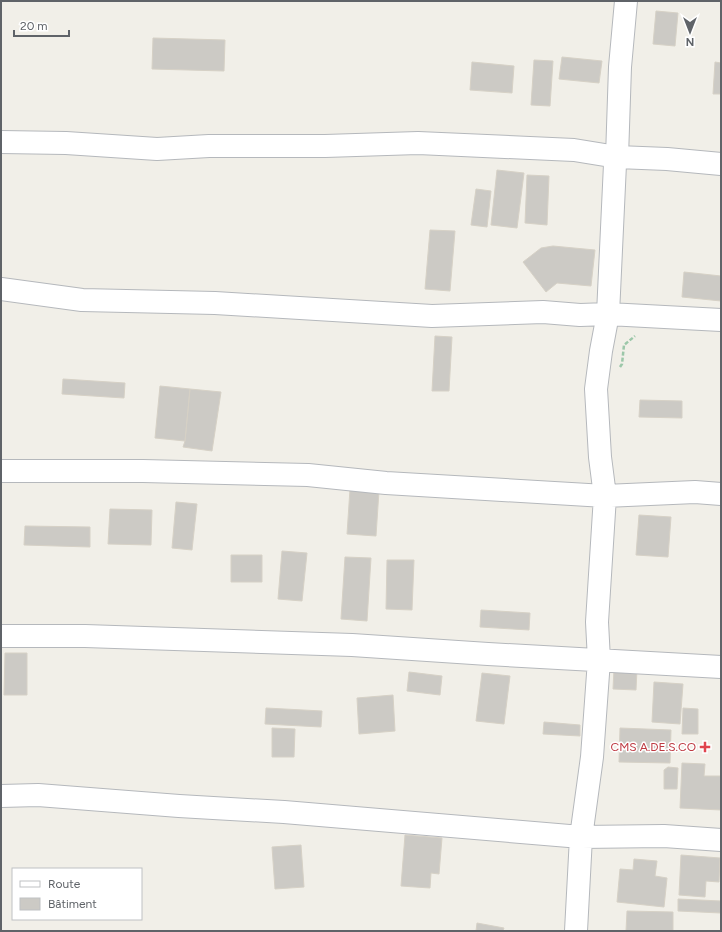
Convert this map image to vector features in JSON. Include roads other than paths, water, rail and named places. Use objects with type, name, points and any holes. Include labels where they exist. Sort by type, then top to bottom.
[{"type":"street","points":[[576,931],[581,837],[592,757],[599,660],[597,622],[606,496],[600,457],[596,389],[608,314],[615,164],[617,157],[620,67],[626,1]]},
{"type":"street","points":[[1,142],[66,143],[156,149],[209,146],[325,146],[418,143],[574,150],[617,157],[667,159],[721,164]]},
{"type":"street","points":[[1,289],[82,300],[216,303],[432,316],[543,312],[580,315],[608,314],[721,320]]},
{"type":"street","points":[[1,471],[143,471],[308,475],[386,483],[606,496],[695,492],[721,494]]},
{"type":"street","points":[[1,636],[93,637],[352,645],[721,667]]},
{"type":"street","points":[[1,796],[38,795],[179,806],[284,812],[581,837],[664,836],[721,840]]},
{"type":"place","name":"CMS A.DE.S.CO","points":[[705,747]]}]
